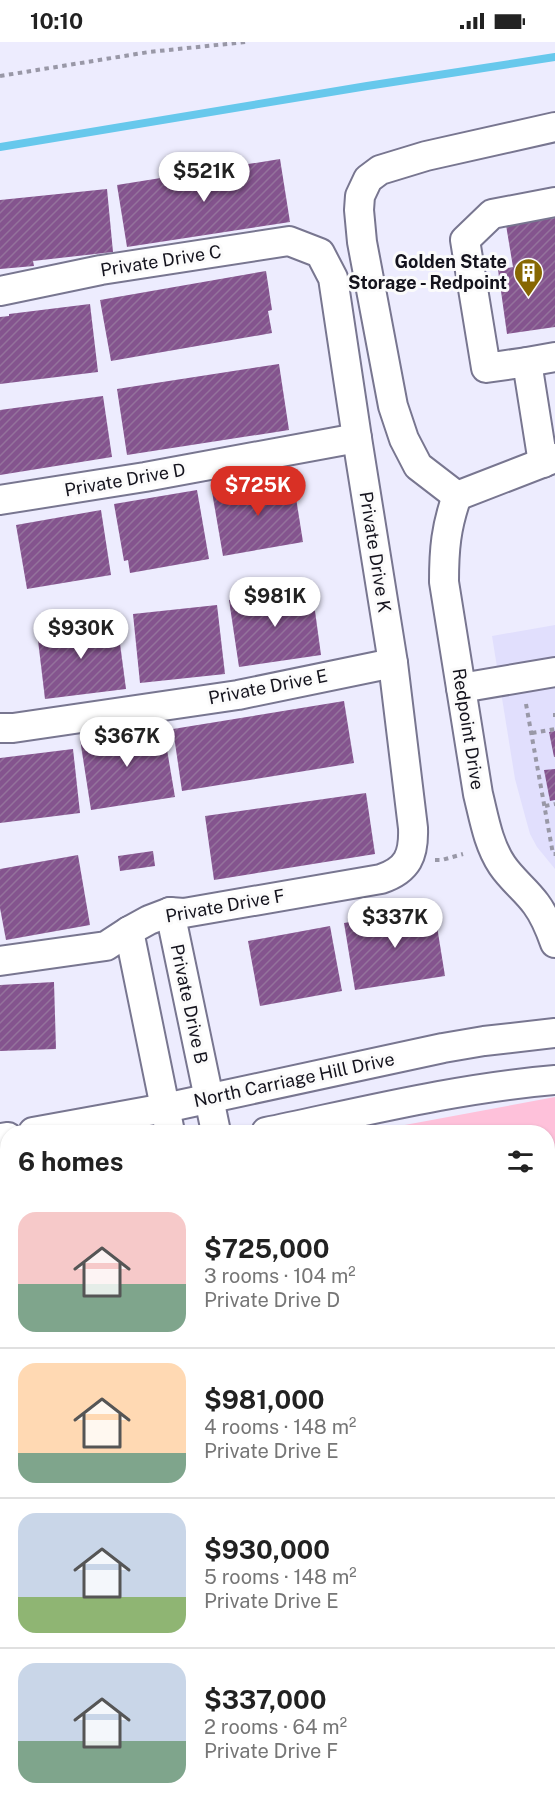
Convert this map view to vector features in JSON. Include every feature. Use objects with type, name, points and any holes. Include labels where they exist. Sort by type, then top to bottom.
[{"type":"street","points":[[527,362],[549,461],[458,496],[418,466],[404,439],[393,406],[358,210],[360,196],[368,179],[380,170],[426,156],[555,127]]},
{"type":"street","points":[[555,202],[492,214],[465,240],[486,368],[555,357]]},
{"type":"street","name":"Private Drive C","points":[[0,291],[101,270],[290,241],[320,253]]},
{"type":"street","name":"Private Drive K","points":[[320,253],[333,278],[393,663],[414,842],[419,856]]},
{"type":"street","name":"Private Drive D","points":[[0,500],[145,477],[357,438]]},
{"type":"street","name":"Redpoint Drive","points":[[458,496],[448,521],[444,552],[444,582],[478,794],[492,846],[511,876],[536,903],[555,943]]},
{"type":"street","name":"Private Drive E","points":[[0,728],[238,694],[393,663]]},
{"type":"street","points":[[461,688],[555,672]]},
{"type":"street","name":"Private Drive F","points":[[0,961],[106,946],[149,920],[170,912],[184,913],[381,879],[395,874],[419,856]]},
{"type":"street","name":"Private Drive B","points":[[170,912],[215,1125]]},
{"type":"street","points":[[129,931],[167,1120]]},
{"type":"street","points":[[142,999],[186,989]]},
{"type":"street","name":"North Carriage Hill Drive","points":[[111,1125],[167,1120],[209,1098],[443,1048],[555,1033]]},
{"type":"street","points":[[300,1125],[459,1092],[555,1080]]},
{"type":"path","points":[[0,76],[149,52],[246,42]]},
{"type":"path","points":[[527,707],[555,854]]},
{"type":"path","points":[[532,733],[555,729]]},
{"type":"path","points":[[545,806],[555,804]]},
{"type":"path","points":[[419,856],[442,860],[463,854]]},
{"type":"shaded area","points":[[555,625],[555,869],[537,847],[530,834],[525,816],[515,779],[492,636]]},
{"type":"shaded area","points":[[555,1097],[555,1125],[405,1125]]},
{"type":"building","points":[[280,159],[290,222],[127,247],[117,185]]},
{"type":"building","points":[[107,189],[113,252],[33,261],[34,266],[0,269],[0,200]]},
{"type":"building","name":"Golden State Storage - Redpoint","points":[[555,218],[555,327],[507,334],[498,270],[513,267],[506,225]]},
{"type":"building","points":[[266,271],[272,310],[268,311],[272,333],[111,361],[100,300]]},
{"type":"building","points":[[90,304],[98,372],[0,384],[0,317]]},
{"type":"building","points":[[279,364],[289,430],[127,455],[117,389]]},
{"type":"building","points":[[103,396],[112,457],[0,475],[0,410]]},
{"type":"building","points":[[293,479],[303,542],[223,556],[212,492]]},
{"type":"building","points":[[197,490],[209,559],[130,573],[128,560],[124,561],[114,504]]},
{"type":"building","points":[[101,510],[111,575],[27,589],[16,525]]},
{"type":"building","points":[[312,589],[321,655],[239,667],[229,600]]},
{"type":"building","points":[[217,605],[225,674],[140,683],[133,614]]},
{"type":"building","points":[[117,621],[126,689],[45,699],[37,632]]},
{"type":"building","points":[[344,701],[354,763],[182,791],[173,729]]},
{"type":"building","points":[[163,726],[175,797],[91,810],[80,739]]},
{"type":"building","points":[[555,731],[555,757],[554,757],[549,732]]},
{"type":"building","points":[[73,749],[80,813],[0,823],[0,758]]},
{"type":"building","points":[[555,769],[555,800],[550,801],[544,770]]},
{"type":"building","points":[[366,793],[375,854],[214,880],[205,816]]},
{"type":"building","points":[[153,851],[155,866],[120,871],[118,856]]},
{"type":"building","points":[[78,855],[90,925],[6,940],[0,908],[0,869]]},
{"type":"building","points":[[434,908],[445,976],[355,990],[344,923]]},
{"type":"building","points":[[330,926],[342,991],[260,1006],[248,941]]},
{"type":"building","points":[[54,982],[56,1049],[0,1051],[0,985]]},
{"type":"waterway","points":[[0,147],[555,57]]},
{"type":"place","name":"Golden State Storage - Redpoint","points":[[528,298]]}]
